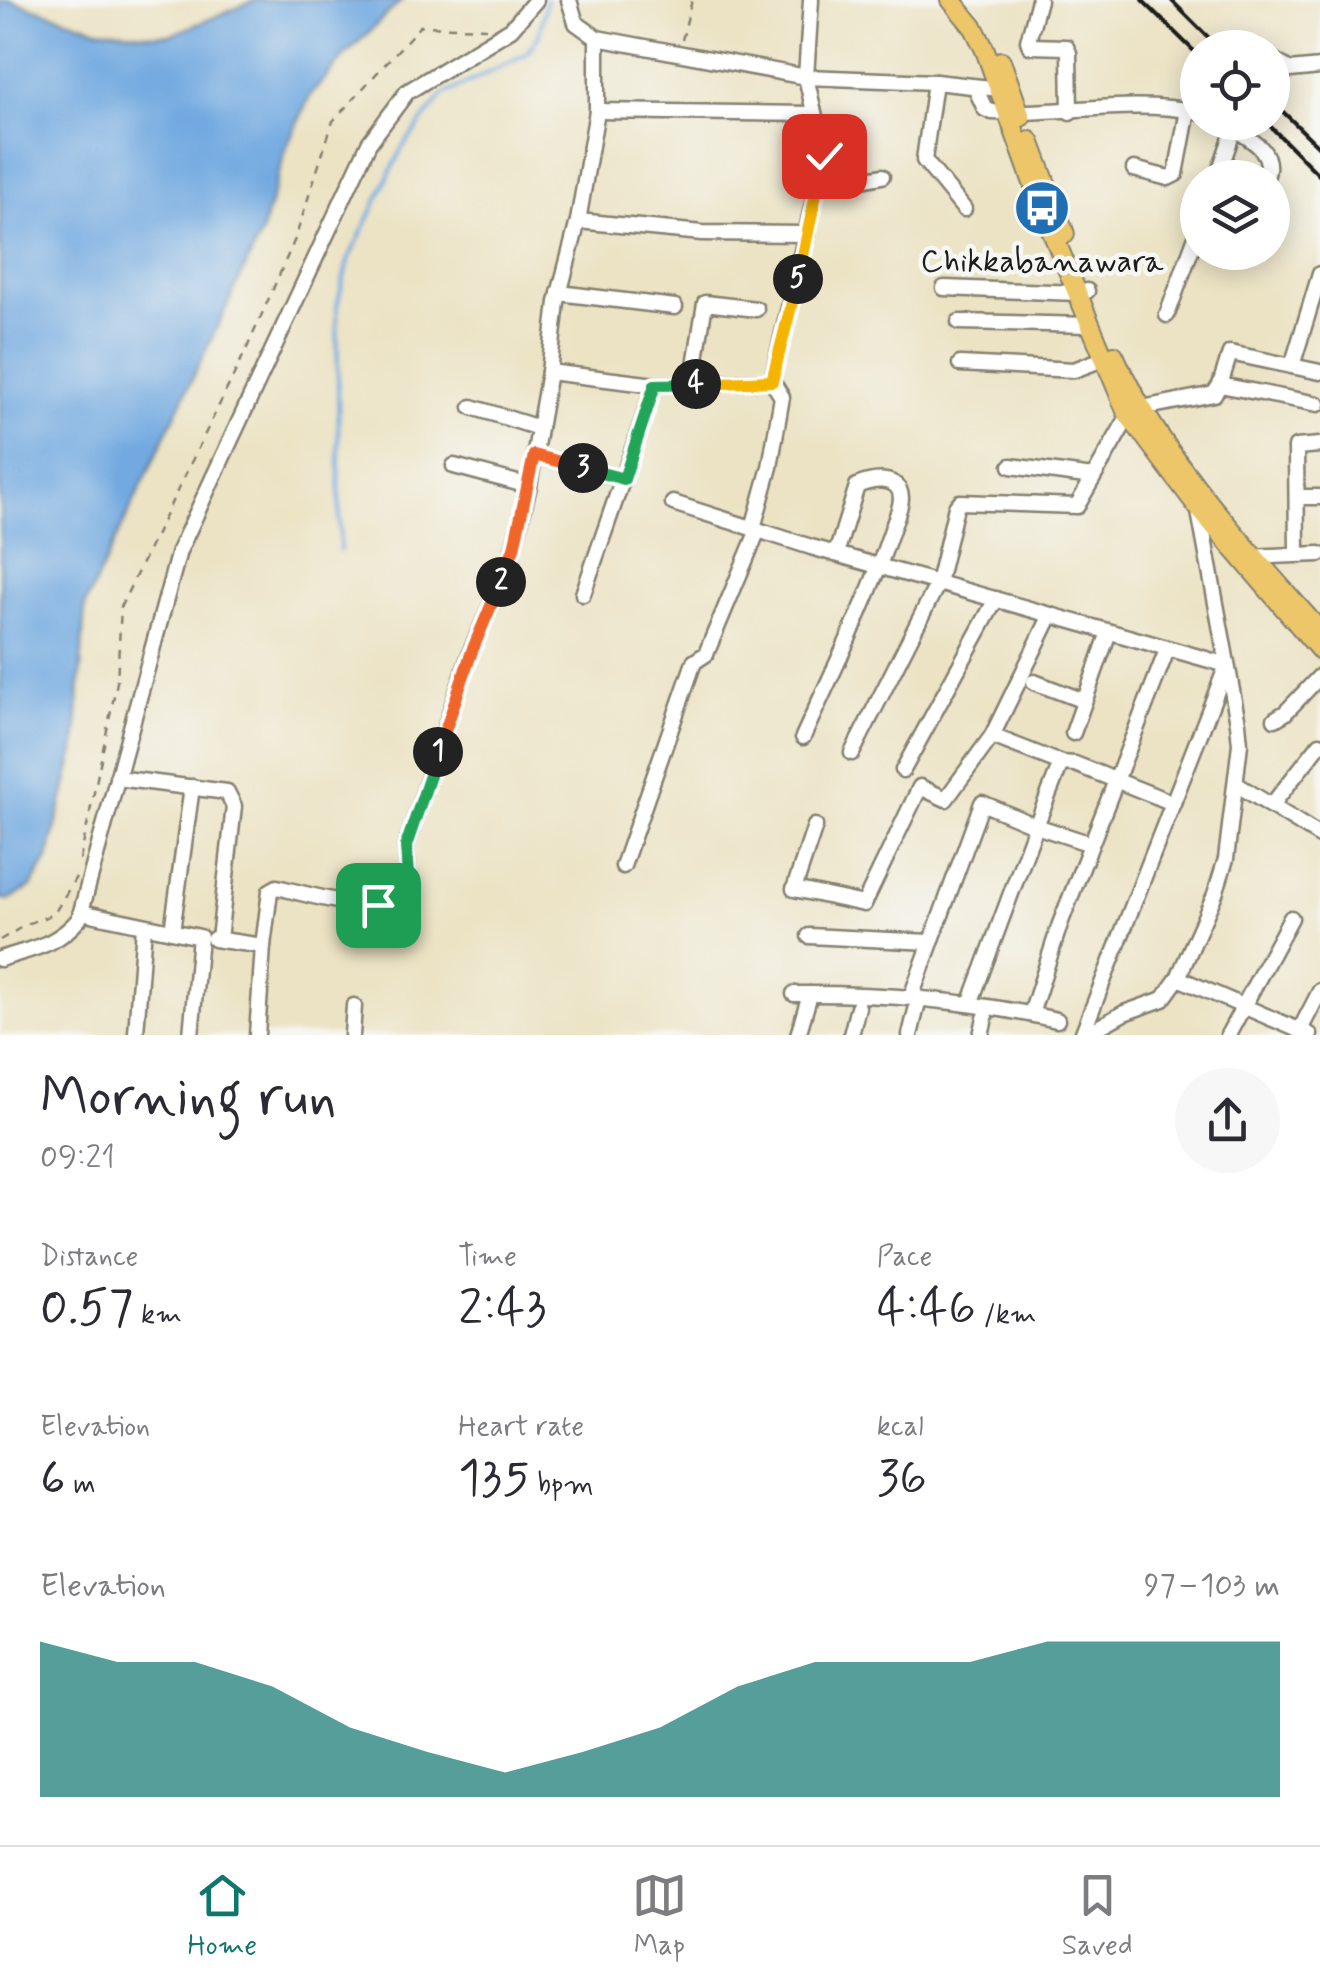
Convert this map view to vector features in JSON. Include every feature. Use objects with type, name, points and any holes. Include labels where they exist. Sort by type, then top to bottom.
[{"type":"main road","points":[[951,0],[974,28],[1005,90]]},
{"type":"main road","points":[[967,0],[987,28],[1013,113],[1082,292],[1119,366],[1136,412]]},
{"type":"main road","points":[[1082,292],[1089,325],[1103,359],[1136,412],[1202,502],[1317,639]]},
{"type":"street","points":[[0,959],[64,936],[81,912],[178,551],[369,143],[407,92],[511,30],[536,0]]},
{"type":"street","points":[[569,0],[576,23],[597,38],[806,77],[935,82],[1005,90]]},
{"type":"street","points":[[623,866],[694,662],[706,654],[756,529],[770,467],[782,397],[772,381],[824,156],[806,77],[810,0]]},
{"type":"street","points":[[1039,0],[1028,41],[1030,46],[1066,47],[1069,52],[1070,112]]},
{"type":"street","points":[[257,1035],[270,891],[277,887],[378,905],[401,901],[409,892],[406,846],[472,651],[510,562],[529,486],[559,293],[578,221],[596,111],[597,38]]},
{"type":"street","points":[[1290,70],[1320,67]]},
{"type":"street","points":[[935,82],[924,160],[964,209]]},
{"type":"street","points":[[975,87],[984,109],[1013,113],[1154,106],[1180,109]]},
{"type":"street","points":[[596,111],[814,114]]},
{"type":"street","points":[[1134,169],[1168,178],[1176,174],[1185,140]]},
{"type":"street","points":[[820,176],[851,182],[882,176]]},
{"type":"street","points":[[578,221],[702,233],[808,234]]},
{"type":"street","points":[[1167,315],[1184,270]]},
{"type":"street","points":[[1292,366],[1320,274]]},
{"type":"street","points":[[944,288],[1082,292]]},
{"type":"street","points":[[559,293],[675,307]]},
{"type":"street","points":[[692,384],[704,303],[756,309]]},
{"type":"street","points":[[959,322],[1089,325]]},
{"type":"street","points":[[852,752],[938,583],[953,514],[960,502],[1078,506],[1136,412],[1214,394],[1230,353],[1320,372]]},
{"type":"street","points":[[960,364],[1074,370],[1103,359]]},
{"type":"street","points":[[549,372],[655,385],[772,381]]},
{"type":"street","points":[[582,594],[655,385]]},
{"type":"street","points":[[1220,385],[1318,404]]},
{"type":"street","points":[[472,407],[539,428]]},
{"type":"street","points":[[1297,554],[1296,447],[1320,445]]},
{"type":"street","points":[[534,455],[624,479]]},
{"type":"street","points":[[454,466],[529,486]]},
{"type":"street","points":[[1010,466],[1093,477]]},
{"type":"street","points":[[803,737],[879,566],[901,500],[896,486],[886,480],[870,480],[857,486],[836,554]]},
{"type":"street","points":[[1296,497],[1320,498]]},
{"type":"street","points":[[1084,1035],[1124,1013],[1164,1000],[1178,978],[1215,894],[1226,859],[1236,784],[1238,723],[1202,502]]},
{"type":"street","points":[[673,503],[836,554],[1226,665]]},
{"type":"street","points":[[1249,557],[1320,554]]},
{"type":"street","points":[[903,770],[996,600]]},
{"type":"street","points":[[815,826],[794,889],[864,904],[920,787],[946,798],[992,736],[1051,615]]},
{"type":"street","points":[[1073,733],[1109,632]]},
{"type":"street","points":[[1031,1014],[1060,924],[1167,650]]},
{"type":"street","points":[[1084,1035],[1226,665]]},
{"type":"street","points":[[1275,718],[1286,713],[1320,676]]},
{"type":"street","points":[[1034,682],[1084,701]]},
{"type":"street","points":[[992,736],[1173,803]]},
{"type":"street","points":[[1271,806],[1320,744]]},
{"type":"street","points":[[970,1004],[1061,764]]},
{"type":"street","points":[[117,778],[227,792],[234,806],[219,939]]},
{"type":"street","points":[[1236,784],[1320,836]]},
{"type":"street","points":[[172,931],[192,787]]},
{"type":"street","points":[[910,1035],[915,997],[930,942],[982,803],[1092,844]]},
{"type":"street","points":[[81,912],[263,946]]},
{"type":"street","points":[[1228,1035],[1291,918]]},
{"type":"street","points":[[136,1033],[144,926]]},
{"type":"street","points":[[191,1035],[200,936]]},
{"type":"street","points":[[809,936],[930,942]]},
{"type":"street","points":[[1178,978],[1305,1032],[1320,991]]},
{"type":"street","points":[[794,994],[915,997],[1057,1020]]},
{"type":"street","points":[[798,1035],[810,994]]},
{"type":"street","points":[[352,1035],[354,1006]]},
{"type":"street","points":[[851,1035],[858,1007]]},
{"type":"street","points":[[981,1035],[984,1018]]},
{"type":"path","points":[[679,52],[692,0]]},
{"type":"water","points":[[0,0],[98,29],[171,35],[256,0],[402,0],[346,54],[310,96],[287,146],[261,234],[85,605],[76,746],[48,859],[31,887],[9,900],[0,898]]},
{"type":"waterway","points":[[340,550],[337,306],[348,261],[402,148],[443,95],[526,54],[539,35],[546,0]]},
{"type":"railway","points":[[1142,0],[1180,37]]},
{"type":"railway","points":[[1171,0],[1201,30]]},
{"type":"railway","points":[[1290,119],[1320,148]]},
{"type":"railway","points":[[1284,140],[1320,176]]},
{"type":"place","name":"Chikkabanawara","points":[[1042,208]]},
{"type":"route","points":[[378,905],[401,901],[409,892],[406,846],[472,651],[510,562],[534,455],[624,479],[655,385],[772,381],[824,156]]}]
